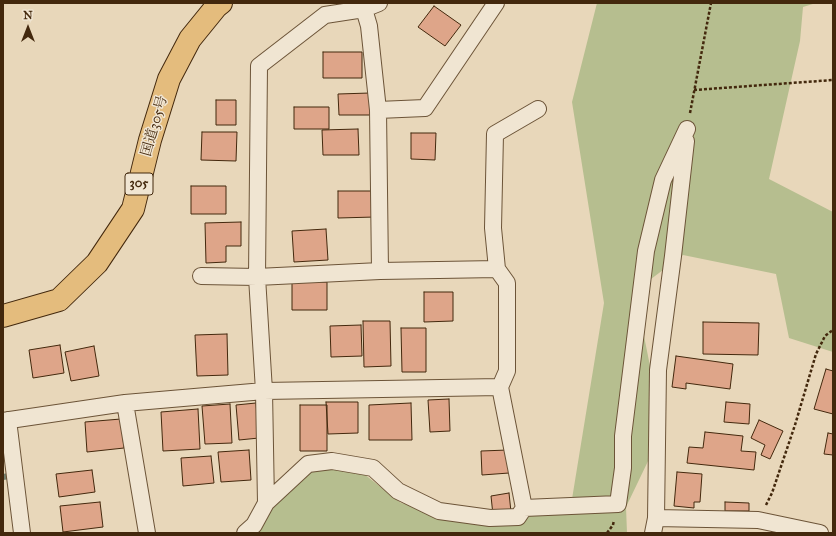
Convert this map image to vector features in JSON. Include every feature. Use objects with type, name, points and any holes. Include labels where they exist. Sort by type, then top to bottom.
[{"type":"highway","name":"国道305号","points":[[3,316],[60,300],[97,262],[133,209],[150,140],[169,79],[190,39],[216,6],[221,3]]},
{"type":"street","points":[[266,504],[264,392],[257,277],[259,66],[325,15],[364,9],[379,3]]},
{"type":"street","points":[[378,110],[425,108],[496,3]]},
{"type":"street","points":[[364,9],[369,26],[378,110],[380,271]]},
{"type":"street","points":[[245,533],[254,525],[266,504],[308,464],[332,461],[373,468],[398,491],[439,511],[490,518],[518,517],[524,508],[500,387],[507,371],[507,283],[497,269],[493,228],[496,134],[538,109]]},
{"type":"street","points":[[524,508],[618,504],[623,468],[623,436],[646,251],[662,180],[687,129]]},
{"type":"street","points":[[687,129],[673,256],[658,370],[654,526],[758,520],[820,533]]},
{"type":"street","points":[[202,276],[257,277],[380,271],[497,269]]},
{"type":"street","points":[[22,533],[6,420],[125,403],[264,392],[500,387]]},
{"type":"street","points":[[125,403],[147,533]]},
{"type":"path","points":[[687,129],[711,3]]},
{"type":"path","points":[[694,90],[833,80]]},
{"type":"path","points":[[758,520],[772,493],[795,425],[816,354],[825,336],[833,330]]},
{"type":"green space","points":[[597,3],[816,3],[803,7],[800,41],[769,179],[833,212],[833,352],[789,338],[776,274],[683,255],[651,279],[644,336],[658,406],[650,457],[626,507],[627,533],[236,533],[307,463],[350,463],[401,503],[491,523],[572,499],[604,303],[572,102]]},
{"type":"building","points":[[434,6],[461,25],[445,46],[418,27]]},
{"type":"building","points":[[323,52],[362,52],[362,78],[323,78]]},
{"type":"building","points":[[370,93],[370,115],[339,115],[338,94]]},
{"type":"building","points":[[216,100],[236,100],[236,125],[216,125]]},
{"type":"building","points":[[294,107],[329,107],[329,129],[294,129]]},
{"type":"building","points":[[358,129],[359,155],[323,155],[322,130]]},
{"type":"building","points":[[202,132],[237,132],[236,161],[201,160]]},
{"type":"building","points":[[411,133],[436,133],[435,160],[411,159]]},
{"type":"building","points":[[191,186],[226,186],[226,214],[191,214]]},
{"type":"building","points":[[338,191],[374,191],[375,217],[338,218]]},
{"type":"building","points":[[241,222],[241,246],[226,246],[226,262],[206,263],[205,223]]},
{"type":"building","points":[[326,229],[328,260],[294,262],[292,231]]},
{"type":"building","points":[[292,282],[327,282],[327,310],[292,310]]},
{"type":"building","points":[[424,292],[453,292],[453,321],[424,322]]},
{"type":"building","points":[[363,321],[390,321],[391,366],[364,367]]},
{"type":"building","points":[[703,322],[759,323],[758,355],[703,354]]},
{"type":"building","points":[[361,325],[362,356],[331,357],[330,326]]},
{"type":"building","points":[[401,328],[426,328],[426,372],[402,372]]},
{"type":"building","points":[[227,334],[228,375],[197,376],[195,335]]},
{"type":"building","points":[[60,345],[64,373],[33,378],[29,350]]},
{"type":"building","points":[[94,346],[99,376],[71,381],[65,352]]},
{"type":"building","points":[[676,356],[733,364],[730,389],[686,383],[686,389],[672,387]]},
{"type":"building","points":[[826,369],[833,371],[833,414],[814,409]]},
{"type":"building","points":[[449,399],[450,431],[430,432],[428,400]]},
{"type":"building","points":[[326,402],[358,402],[358,433],[328,434]]},
{"type":"building","points":[[726,402],[750,404],[749,424],[724,422]]},
{"type":"building","points":[[256,403],[259,438],[239,440],[236,405]]},
{"type":"building","points":[[411,403],[412,440],[369,440],[369,405]]},
{"type":"building","points":[[230,404],[232,443],[205,444],[202,406]]},
{"type":"building","points":[[300,405],[327,405],[327,451],[300,451]]},
{"type":"building","points":[[198,409],[200,449],[163,451],[161,412]]},
{"type":"building","points":[[121,419],[124,448],[87,452],[85,422]]},
{"type":"building","points":[[759,420],[783,431],[770,459],[761,455],[765,445],[751,438]]},
{"type":"building","points":[[705,432],[743,436],[741,451],[756,452],[754,470],[687,463],[689,447],[703,448]]},
{"type":"building","points":[[828,433],[833,434],[833,455],[824,454]]},
{"type":"building","points":[[249,450],[251,480],[221,482],[218,452]]},
{"type":"building","points":[[508,450],[509,473],[482,475],[481,451]]},
{"type":"building","points":[[211,456],[214,483],[183,486],[181,458]]},
{"type":"building","points":[[92,470],[95,492],[59,497],[56,474]]},
{"type":"building","points":[[677,472],[702,474],[700,502],[694,502],[694,508],[674,506]]},
{"type":"building","points":[[509,493],[511,512],[493,515],[491,496]]},
{"type":"building","points":[[100,502],[103,527],[63,532],[60,506]]},
{"type":"building","points":[[725,502],[749,503],[749,511],[725,511]]},
{"type":"waterway","points":[[3,477],[9,476]]}]
